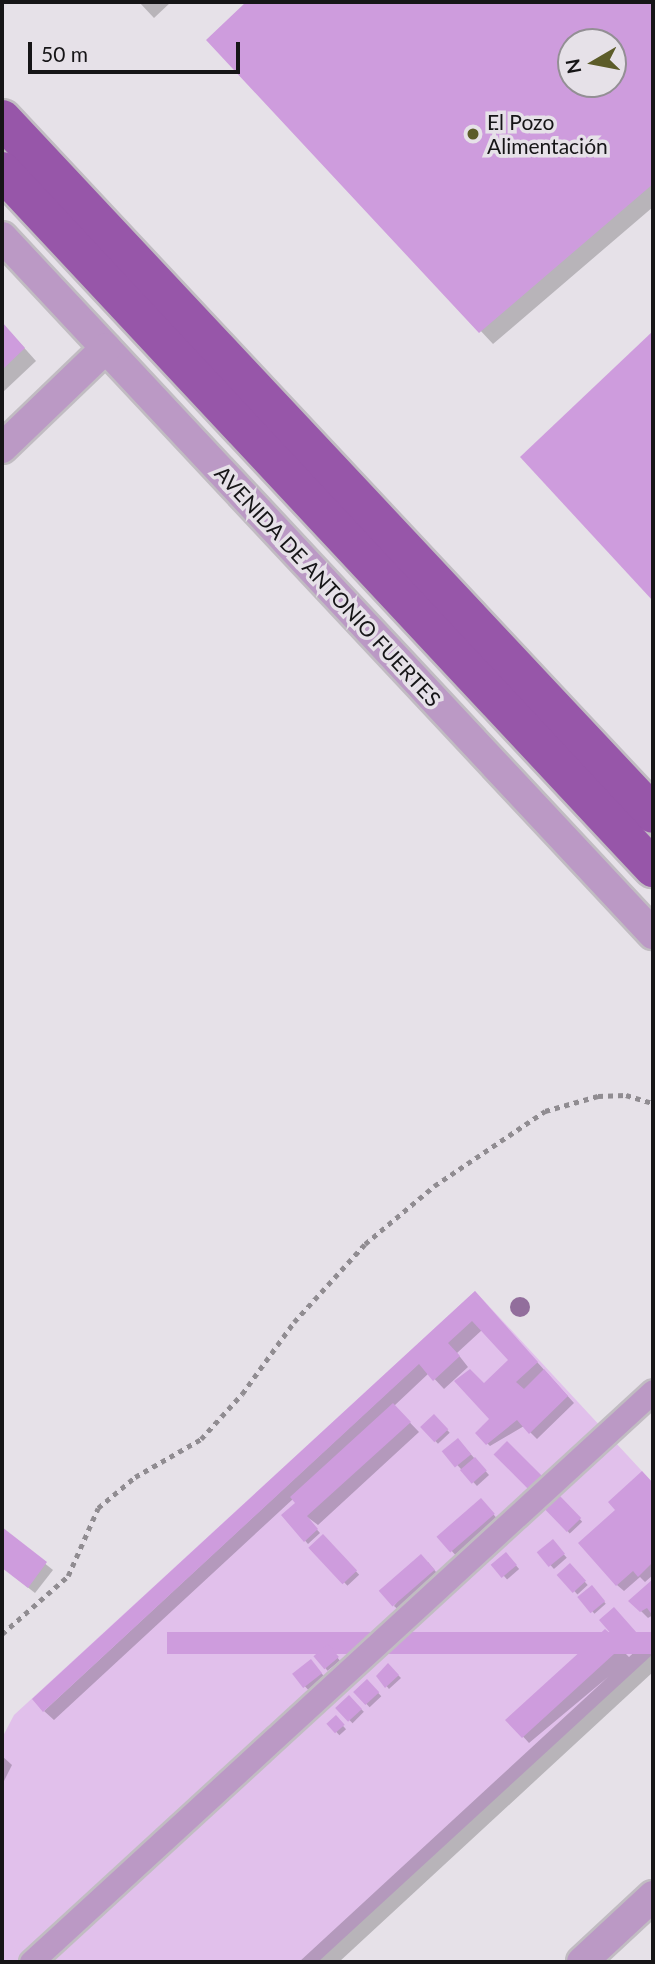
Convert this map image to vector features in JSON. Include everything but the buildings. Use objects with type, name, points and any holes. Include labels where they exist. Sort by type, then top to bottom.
[{"type":"main road","points":[[2,119],[653,814]]},
{"type":"main road","points":[[2,172],[653,868]]},
{"type":"street","name":"AVENIDA DE ANTONIO FUERTES","points":[[2,237],[653,934]]},
{"type":"street","points":[[2,448],[106,348]]},
{"type":"street","points":[[31,1962],[653,1391]]},
{"type":"street","points":[[582,1962],[653,1896]]},
{"type":"path","points":[[2,1634],[68,1576],[98,1508],[135,1477],[201,1439],[242,1394],[294,1322],[365,1244],[434,1186],[545,1111],[598,1096],[626,1095],[653,1102]]},
{"type":"shaded area","points":[[475,1291],[653,1483],[653,1654],[318,1962],[2,1962],[2,1738],[14,1715]]},
{"type":"place","name":"El Pozo Alimentación","points":[[473,134]]}]
